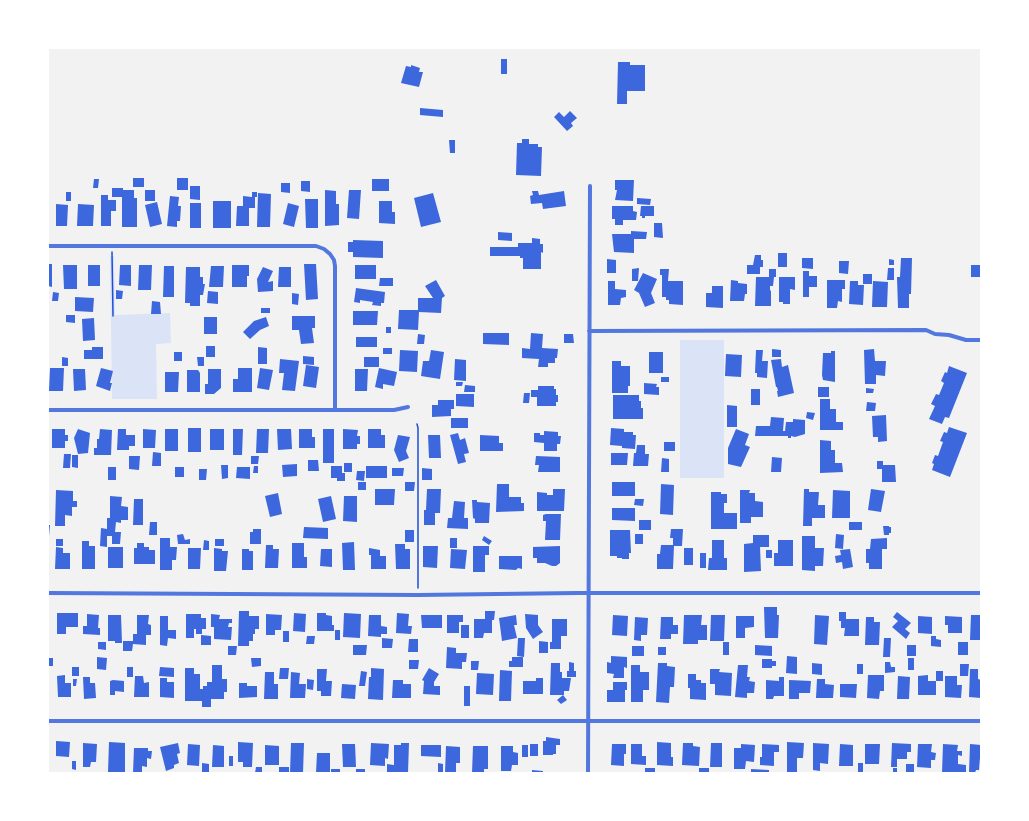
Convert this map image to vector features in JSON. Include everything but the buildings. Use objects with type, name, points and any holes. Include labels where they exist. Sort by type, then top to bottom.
[{"type":"street","points":[[588,773],[590,186]]},
{"type":"street","points":[[48,246],[316,246],[324,249],[334,260],[335,266],[335,410]]},
{"type":"street","points":[[589,332],[926,330],[935,334],[949,335],[966,340],[981,340]]},
{"type":"street","points":[[48,410],[394,410],[408,407]]},
{"type":"street","points":[[48,593],[418,595],[589,593],[981,593]]},
{"type":"street","points":[[48,721],[981,721]]},
{"type":"path","points":[[112,246],[113,316]]},
{"type":"path","points":[[417,424],[418,595]]},
{"type":"shaded area","points":[[110,256],[114,256],[115,315],[170,313],[171,343],[156,344],[157,399],[112,399]]},
{"type":"shaded area","points":[[680,340],[724,340],[724,478],[680,478]]}]
